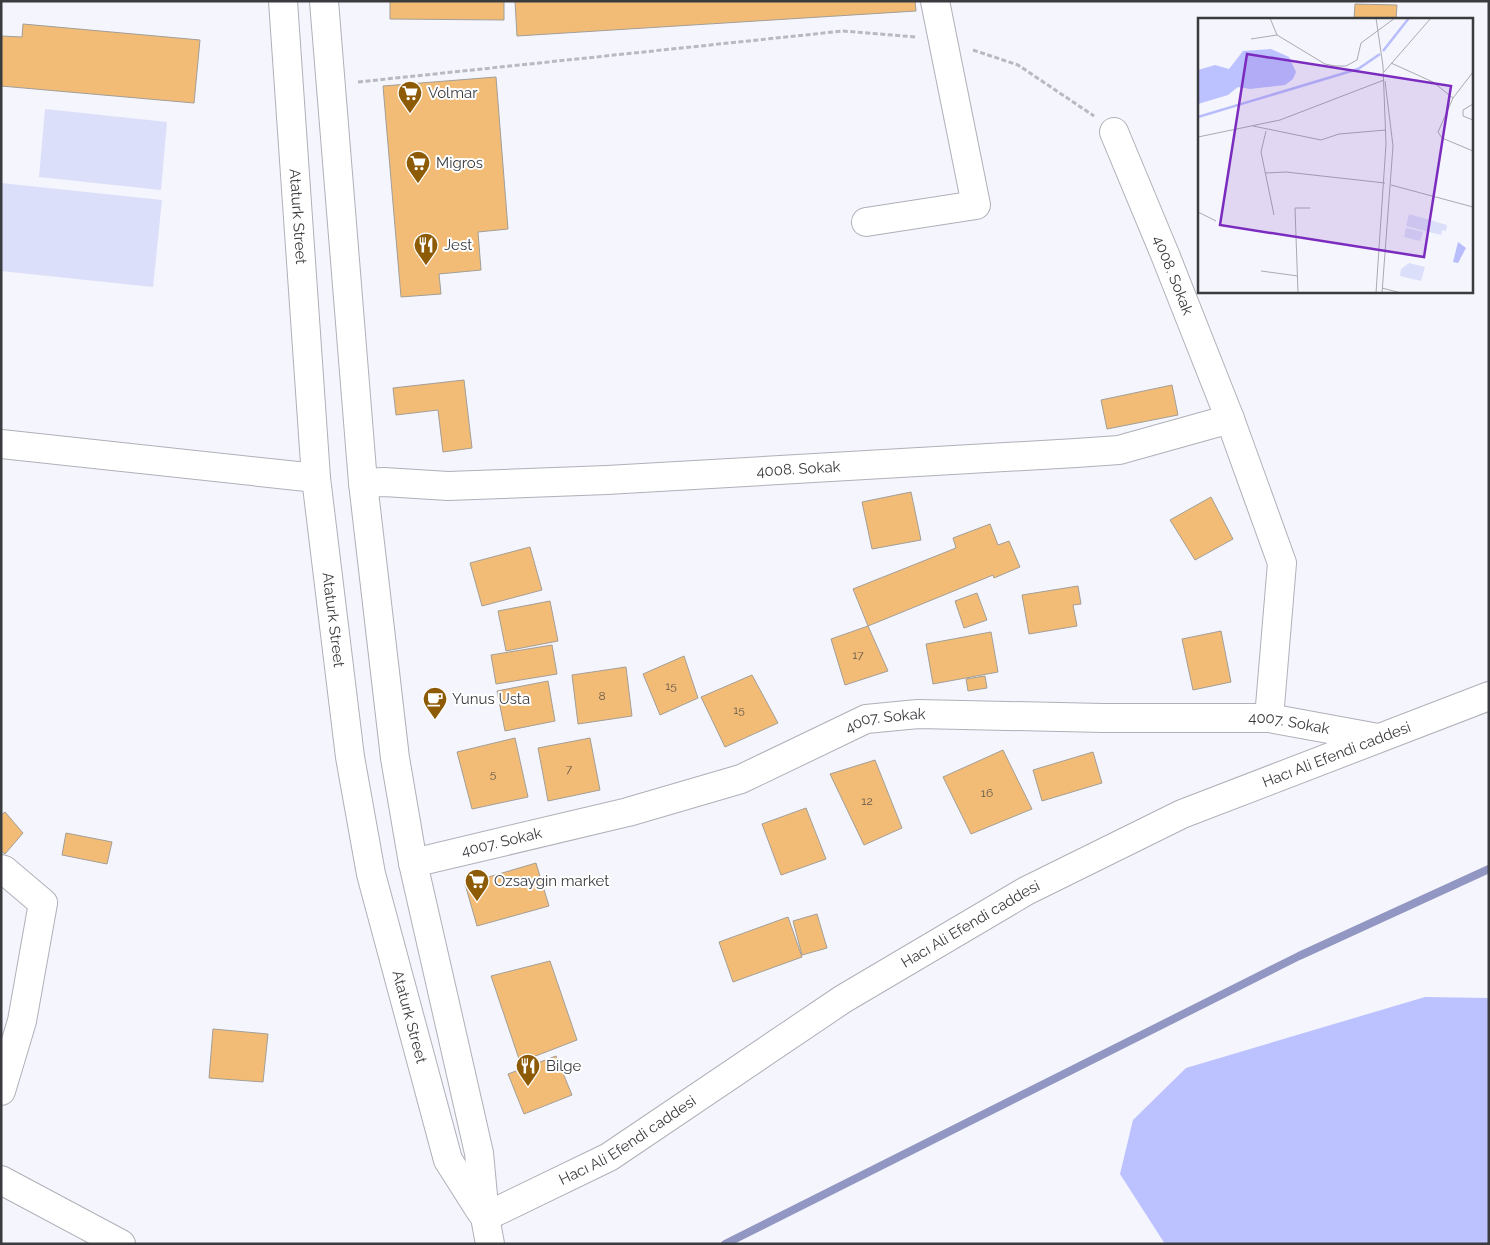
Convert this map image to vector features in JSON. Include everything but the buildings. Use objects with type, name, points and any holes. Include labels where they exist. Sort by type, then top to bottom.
[{"type":"street","name":"Ataturk Street","points":[[283,1],[316,478],[350,757],[371,874],[448,1160],[485,1217]]},
{"type":"street","name":"Ataturk Street","points":[[324,1],[363,483],[395,758],[413,863],[479,1152],[485,1217],[490,1244]]},
{"type":"street","points":[[866,222],[976,205],[935,1]]},
{"type":"street","name":"4008. Sokak","points":[[1114,132],[1166,257],[1230,420],[1282,563],[1269,718]]},
{"type":"street","name":"4008. Sokak","points":[[363,483],[384,482],[448,486],[607,480],[1119,450],[1230,420]]},
{"type":"street","points":[[1,444],[316,478]]},
{"type":"street","name":"Hacı Ali Efendi caddesi","points":[[485,1217],[609,1157],[843,999],[1026,891],[1182,814],[1489,696]]},
{"type":"street","name":"4007. Sokak","points":[[413,863],[628,812],[741,779],[866,719],[918,714],[1103,718],[1269,718],[1378,738]]},
{"type":"street","points":[[1,869],[43,903],[22,1021],[1,1091]]},
{"type":"street","points":[[1,1180],[121,1244]]},
{"type":"path","points":[[349,83],[844,31],[943,39],[1018,65],[1084,109],[1114,132]]},
{"type":"shaded area","points":[[45,109],[167,122],[161,190],[39,177]]},
{"type":"shaded area","points":[[1,183],[162,200],[153,287],[1,271]]},
{"type":"shaded area","points":[[1425,997],[1489,998],[1489,1244],[1165,1244],[1120,1174],[1133,1120],[1186,1068]]},
{"type":"waterway","points":[[725,1244],[1299,956],[1489,869]]},
{"type":"place","name":"Volmar","points":[[410,114]]},
{"type":"place","name":"Migros","points":[[418,184]]},
{"type":"place","name":"Jest","points":[[426,266]]},
{"type":"place","name":"Yunus Usta","points":[[435,720]]},
{"type":"place","name":"Ozsaygin market","points":[[477,902]]},
{"type":"place","name":"Bilge","points":[[528,1087]]}]
